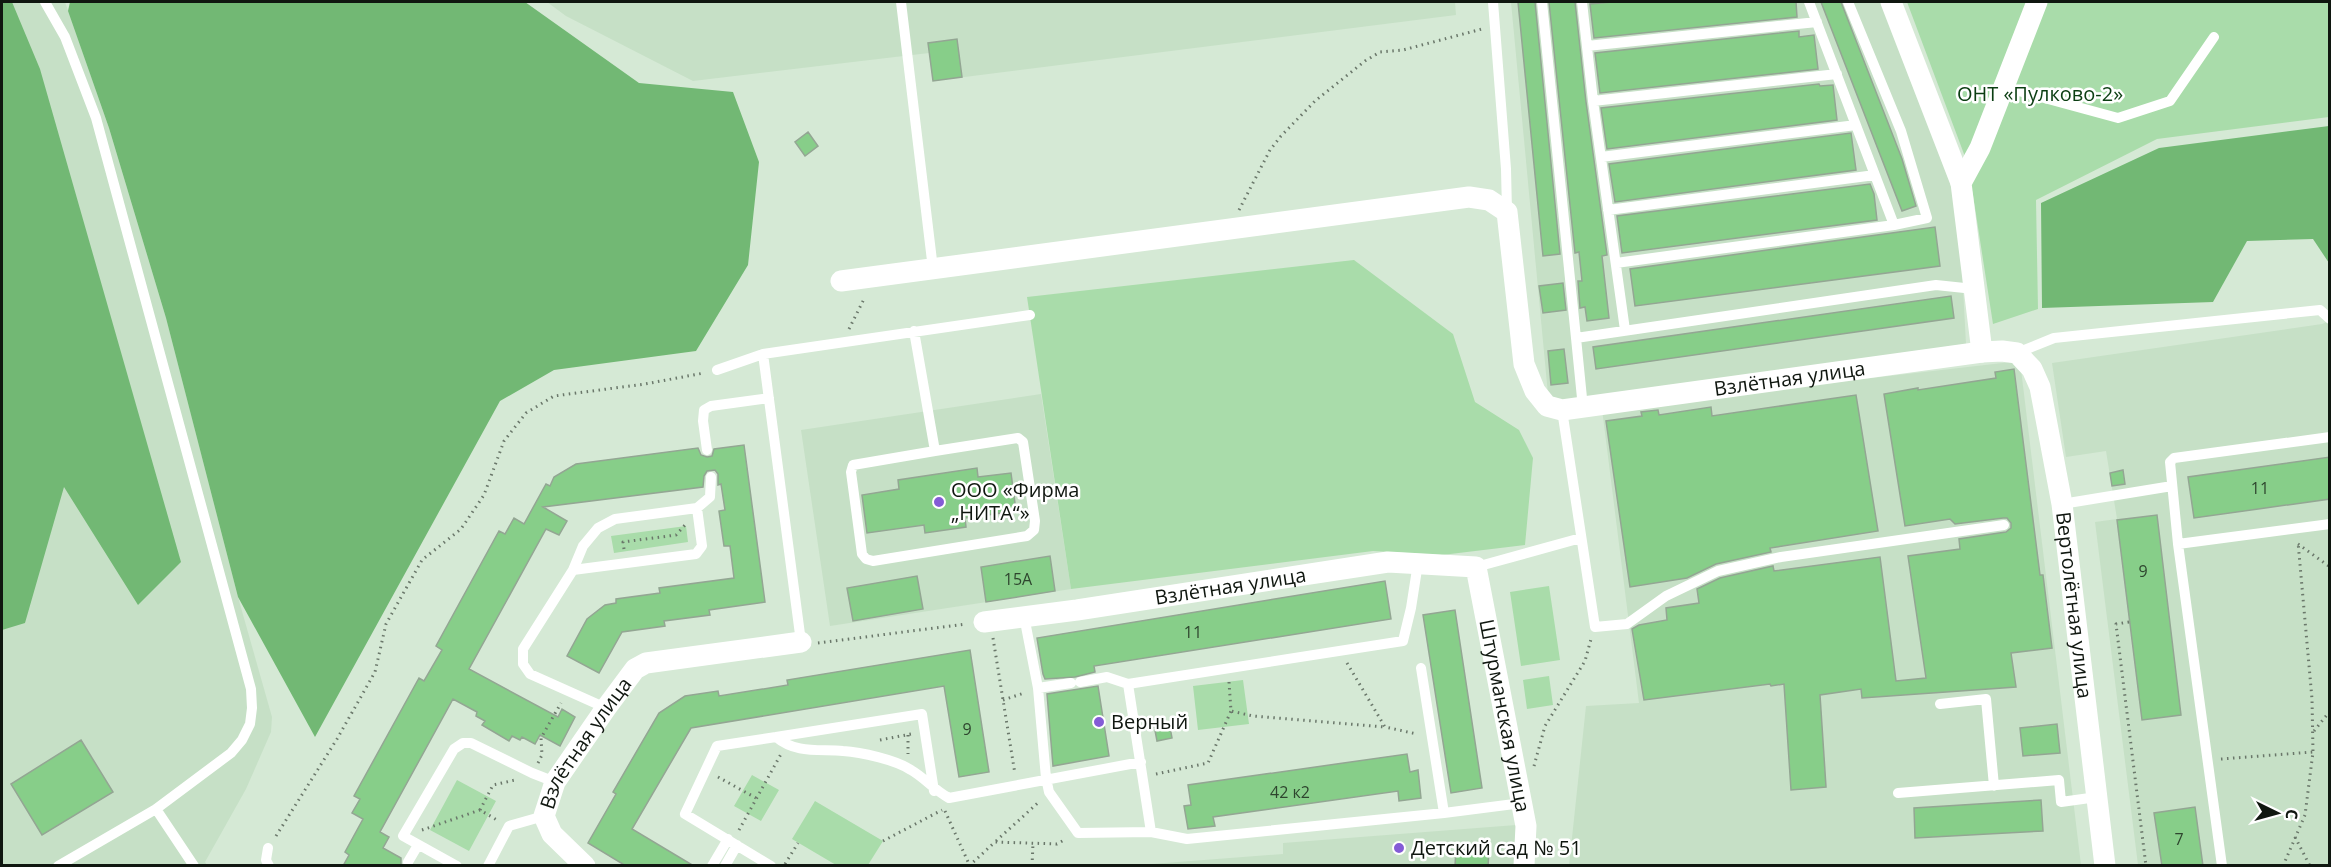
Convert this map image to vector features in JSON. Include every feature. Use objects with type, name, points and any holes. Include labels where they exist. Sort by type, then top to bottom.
[{"type":"street","points":[[1891,2],[1960,183],[1982,352]]},
{"type":"street","points":[[1960,183],[1980,148],[2037,2]]},
{"type":"street","points":[[841,281],[1469,197],[1489,200],[1507,212],[1524,364],[1534,391],[1547,405],[1573,409]]},
{"type":"street","name":"Взлётная улица","points":[[1573,409],[1982,352],[2017,353]]},
{"type":"street","name":"Вертолётная улица","points":[[2017,353],[2032,369],[2053,415],[2105,866]]},
{"type":"street","name":"Взлётная улица","points":[[987,621],[1077,610],[1388,562],[1476,567]]},
{"type":"street","name":"Штурманская улица","points":[[1476,567],[1526,826],[1524,866]]},
{"type":"street","name":"Взлётная улица","points":[[585,866],[552,834],[544,816],[555,782],[635,669],[646,663],[801,642]]},
{"type":"lane","points":[[45,2],[65,37],[96,118],[251,688],[252,708],[250,724],[242,740],[231,753],[156,809],[58,866]]},
{"type":"lane","points":[[901,2],[933,269]]},
{"type":"lane","points":[[1493,2],[1506,169],[1507,212]]},
{"type":"lane","points":[[1542,2],[1576,338],[1573,409],[1581,538],[1595,627],[1628,624],[1666,596],[1718,571],[1781,557],[2004,525]]},
{"type":"lane","points":[[1582,2],[1593,101],[1625,330]]},
{"type":"lane","points":[[1809,2],[1894,225]]},
{"type":"lane","points":[[1616,263],[1894,225],[1928,218],[1901,131],[1848,2]]},
{"type":"lane","points":[[1587,46],[1817,22]]},
{"type":"lane","points":[[2004,87],[2118,118],[2169,100],[2214,37]]},
{"type":"lane","points":[[1593,101],[1837,74]]},
{"type":"lane","points":[[1601,157],[1856,125]]},
{"type":"lane","points":[[1608,210],[1875,175]]},
{"type":"lane","points":[[1576,338],[1936,285],[1974,290]]},
{"type":"lane","points":[[2017,353],[2054,338],[2320,310],[2330,319]]},
{"type":"lane","points":[[717,370],[763,354],[1030,315]]},
{"type":"lane","points":[[914,331],[935,451]]},
{"type":"lane","points":[[763,354],[801,642]]},
{"type":"lane","points":[[707,450],[703,421],[704,410],[711,406],[769,398]]},
{"type":"lane","points":[[2222,866],[2178,544],[2170,465],[2172,459],[2330,437]]},
{"type":"lane","points":[[1018,438],[1023,442],[1035,521],[1034,530],[1027,536],[873,561],[866,559],[862,554],[851,472],[853,465],[935,451],[1018,438]]},
{"type":"lane","points":[[606,708],[530,674],[523,664],[523,650],[573,570],[583,546],[598,528],[615,519],[697,508],[710,497],[711,477]]},
{"type":"lane","points":[[2062,504],[2172,486]]},
{"type":"lane","points":[[573,570],[696,554],[702,546],[697,508]]},
{"type":"lane","points":[[2178,544],[2330,524]]},
{"type":"lane","points":[[1476,567],[1581,538]]},
{"type":"lane","points":[[1038,688],[1107,677],[1128,684],[1403,641],[1418,563]]},
{"type":"lane","points":[[1024,615],[1038,688],[1049,792],[1078,833],[1151,832],[1187,839],[1522,803]]},
{"type":"lane","points":[[1421,668],[1444,813]]},
{"type":"lane","points":[[1128,684],[1151,832]]},
{"type":"lane","points":[[1940,704],[1986,699],[1994,786]]},
{"type":"lane","points":[[771,866],[686,814],[717,746],[922,714],[934,791]]},
{"type":"lane","points":[[776,737],[786,745],[805,751],[845,751],[909,768],[934,791],[949,798],[1141,762]]},
{"type":"lane","points":[[457,866],[403,836],[454,749],[463,743],[471,743],[532,774],[555,782]]},
{"type":"lane","points":[[1898,793],[2059,780],[2061,802],[2097,797]]},
{"type":"lane","points":[[156,809],[194,866]]},
{"type":"lane","points":[[488,866],[509,826],[544,816]]},
{"type":"lane","points":[[712,866],[732,842]]},
{"type":"lane","points":[[725,866],[732,842]]},
{"type":"lane","points":[[408,862],[418,845]]},
{"type":"lane","points":[[268,848],[266,860],[269,866]]},
{"type":"path","points":[[1230,229],[1262,165],[1281,136],[1315,101],[1365,61],[1380,52],[1402,50],[1496,27]]},
{"type":"path","points":[[841,342],[864,300],[868,278]]},
{"type":"path","points":[[268,848],[337,739],[375,672],[386,624],[422,560],[461,529],[484,495],[504,441],[526,413],[554,396],[687,377],[717,370]]},
{"type":"path","points":[[626,563],[623,542],[676,535],[691,519],[697,508]]},
{"type":"path","points":[[2283,866],[2305,815],[2313,752],[2312,699],[2297,528]]},
{"type":"path","points":[[2298,544],[2330,567]]},
{"type":"path","points":[[801,642],[824,643],[987,621],[1017,784]]},
{"type":"path","points":[[2129,622],[2116,624],[2146,866]]},
{"type":"path","points":[[1534,767],[1545,726],[1585,661],[1595,627]]},
{"type":"path","points":[[1340,651],[1385,727]]},
{"type":"path","points":[[1143,777],[1208,763],[1231,711],[1229,668]]},
{"type":"path","points":[[1003,700],[1038,688]]},
{"type":"path","points":[[403,836],[480,810],[493,785],[532,774],[542,754],[542,738],[567,691]]},
{"type":"path","points":[[1231,711],[1253,716],[1385,727],[1431,736]]},
{"type":"path","points":[[2313,732],[2330,711]]},
{"type":"path","points":[[873,757],[880,740],[877,721]]},
{"type":"path","points":[[880,740],[925,732]]},
{"type":"path","points":[[732,842],[786,745]]},
{"type":"path","points":[[2208,760],[2313,752]]},
{"type":"path","points":[[706,770],[756,798]]},
{"type":"path","points":[[883,841],[944,809],[969,865],[1049,792]]},
{"type":"path","points":[[480,810],[509,826]]},
{"type":"path","points":[[995,842],[1057,844],[1078,833]]},
{"type":"path","points":[[2295,837],[2310,866]]},
{"type":"path","points":[[784,866],[798,843]]},
{"type":"path","points":[[1032,866],[1033,843]]},
{"type":"shaded area","points":[[2,2],[65,2],[109,128],[166,318],[238,597],[272,717],[271,732],[246,789],[205,862],[207,865],[2,866]]},
{"type":"shaded area","points":[[547,2],[1455,2],[1456,15],[933,81],[929,53],[693,81],[566,16]]},
{"type":"shaded area","points":[[1511,2],[1884,2],[1958,194],[1966,344],[1549,405]]},
{"type":"shaded area","points":[[2329,321],[2329,865],[2138,865],[2095,522],[2117,519],[2106,451],[2066,457],[2052,363],[2322,324]]},
{"type":"shaded area","points":[[2020,361],[2081,865],[1569,866],[1586,706],[1639,703],[1602,409]]},
{"type":"shaded area","name":"ООО «Фирма „НИТА“»","points":[[1041,394],[1071,589],[830,626],[801,430]]},
{"type":"shaded area","name":"Детский сад № 51","points":[[1516,825],[1514,865],[1126,866],[1283,854],[1283,843]]},
{"type":"green space","points":[[2,2],[12,2],[40,69],[181,562],[138,605],[64,487],[25,623],[2,630]]},
{"type":"green space","points":[[70,2],[525,2],[639,83],[733,92],[759,162],[748,265],[696,351],[554,370],[500,401],[315,737],[238,597],[166,318],[109,128],[68,11]]},
{"type":"green space","name":"ОНТ «Пулково-2»","points":[[1907,2],[2329,2],[2329,117],[2157,139],[2036,200],[2038,309],[1993,324],[1973,195],[1964,154]]},
{"type":"green space","points":[[2329,126],[2329,263],[2313,239],[2247,241],[2213,302],[2042,308],[2041,203],[2159,148]]},
{"type":"green space","points":[[1354,260],[1453,334],[1475,402],[1519,430],[1533,458],[1525,545],[1442,555],[1373,551],[1071,589],[1027,297]]},
{"type":"green space","points":[[686,526],[688,542],[614,553],[611,536]]},
{"type":"green space","points":[[1549,586],[1560,660],[1521,666],[1510,592]]},
{"type":"green space","points":[[1549,676],[1553,705],[1527,709],[1523,680]]},
{"type":"green space","points":[[1243,680],[1249,724],[1198,730],[1193,686]]},
{"type":"green space","points":[[752,775],[779,790],[761,821],[734,806]]},
{"type":"green space","points":[[457,780],[496,801],[469,851],[430,830]]},
{"type":"green space","points":[[815,801],[883,841],[868,865],[836,865],[792,839]]},
{"type":"building","points":[[1518,2],[1535,2],[1560,254],[1543,256]]},
{"type":"building","points":[[1549,2],[1575,2],[1607,255],[1602,256],[1609,318],[1587,321],[1585,307],[1580,308],[1578,281],[1582,281],[1579,252],[1575,253]]},
{"type":"building","points":[[1796,2],[1797,17],[1594,38],[1590,4]]},
{"type":"building","points":[[1821,2],[1841,2],[1902,159],[1916,206],[1902,211]]},
{"type":"building","points":[[1799,31],[1799,37],[1814,35],[1818,69],[1600,93],[1595,53]]},
{"type":"building","points":[[957,39],[962,77],[933,81],[928,43]]},
{"type":"building","points":[[1819,84],[1820,86],[1833,85],[1837,120],[1607,149],[1601,108]]},
{"type":"building","points":[[808,132],[818,146],[805,156],[795,142]]},
{"type":"building","points":[[1851,133],[1856,170],[1615,202],[1609,164]]},
{"type":"building","points":[[1870,184],[1874,194],[1877,220],[1622,253],[1617,216]]},
{"type":"building","points":[[1935,227],[1940,266],[1635,306],[1630,269]]},
{"type":"building","points":[[1563,283],[1566,310],[1543,313],[1539,286]]},
{"type":"building","points":[[1951,296],[1954,318],[1596,369],[1593,347]]},
{"type":"building","points":[[1564,349],[1568,383],[1551,385],[1548,351]]},
{"type":"building","points":[[2014,369],[2040,575],[2043,575],[2052,648],[2011,653],[2016,687],[1862,698],[1861,689],[1820,695],[1826,787],[1791,790],[1784,684],[1644,700],[1632,629],[1639,625],[1667,620],[1666,608],[1699,603],[1697,589],[1720,578],[1773,566],[1774,571],[1880,557],[1896,681],[1926,678],[1908,556],[1960,549],[1959,539],[2006,532],[2011,528],[2011,523],[2007,518],[1955,524],[1950,519],[1905,526],[1884,394],[1996,378],[1995,372]]},
{"type":"building","points":[[1856,395],[1878,531],[1770,548],[1771,552],[1716,564],[1687,578],[1630,587],[1606,421],[1642,416],[1641,412],[1658,410],[1659,415],[1711,407],[1712,416]]},
{"type":"building","points":[[744,445],[765,602],[709,610],[710,615],[664,621],[665,626],[622,632],[599,673],[567,656],[587,619],[605,605],[616,603],[616,599],[660,593],[659,588],[734,578],[730,546],[724,546],[719,511],[725,510],[721,484],[718,485],[718,474],[715,470],[707,471],[703,487],[543,507],[567,521],[559,535],[546,529],[469,669],[558,717],[562,709],[575,717],[560,746],[540,735],[535,744],[522,737],[520,740],[512,736],[509,741],[482,725],[485,721],[476,716],[477,712],[453,699],[380,832],[389,837],[383,848],[401,858],[401,866],[343,866],[349,855],[345,852],[363,819],[352,813],[360,799],[354,796],[419,678],[424,681],[442,650],[436,646],[499,531],[505,534],[514,518],[524,524],[546,484],[550,486],[554,477],[576,464],[698,448],[701,455],[707,457],[712,456],[714,449]]},
{"type":"building","points":[[2330,457],[2330,499],[2194,518],[2188,477]]},
{"type":"building","name":"ООО «Фирма „НИТА“»","points":[[977,468],[978,477],[1011,473],[1016,511],[965,518],[966,527],[925,533],[924,525],[867,533],[862,495],[899,489],[898,480]]},
{"type":"building","points":[[2123,470],[2125,484],[2112,486],[2110,473]]},
{"type":"building","points":[[2157,515],[2181,715],[2142,720],[2117,520]]},
{"type":"building","points":[[1050,556],[1055,591],[986,602],[981,567]]},
{"type":"building","points":[[917,576],[923,609],[853,621],[847,588]]},
{"type":"building","points":[[1385,581],[1391,619],[1094,666],[1095,672],[1075,677],[1045,679],[1043,674],[1037,638]]},
{"type":"building","points":[[1455,610],[1482,788],[1451,793],[1423,615]]},
{"type":"building","points":[[970,650],[989,772],[959,777],[944,686],[691,728],[632,829],[694,866],[626,866],[588,843],[616,794],[613,792],[659,713],[685,696],[718,691],[719,696],[788,685],[787,680]]},
{"type":"building","points":[[1098,686],[1109,756],[1053,766],[1047,694]]},
{"type":"building","points":[[1169,722],[1172,738],[1157,741],[1154,725]]},
{"type":"building","points":[[2057,724],[2060,753],[2023,756],[2020,728]]},
{"type":"building","points":[[81,740],[113,792],[42,835],[11,784]]},
{"type":"building","points":[[1407,754],[1410,772],[1418,770],[1421,798],[1399,801],[1398,791],[1213,817],[1215,826],[1188,829],[1184,806],[1191,805],[1188,785]]},
{"type":"building","points":[[2041,800],[2043,831],[1915,838],[1914,808]]},
{"type":"building","points":[[2195,807],[2203,866],[2162,866],[2154,813]]},
{"type":"building","points":[[1456,849],[1489,851],[1488,866],[1455,866]]},
{"type":"place","name":"ООО «Фирма „НИТА“»","points":[[939,502]]},
{"type":"place","name":"Верный","points":[[1099,722]]},
{"type":"place","name":"Детский сад № 51","points":[[1399,848]]}]
